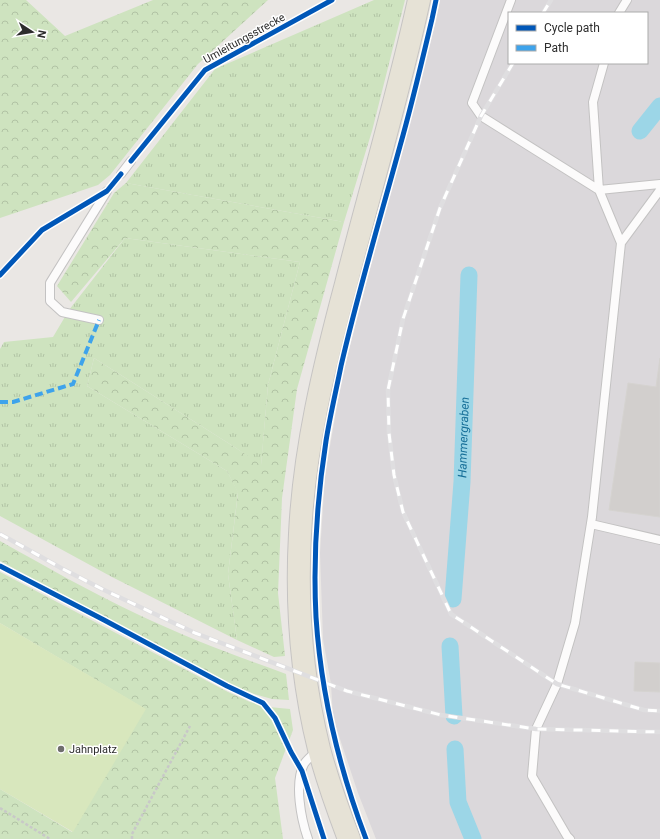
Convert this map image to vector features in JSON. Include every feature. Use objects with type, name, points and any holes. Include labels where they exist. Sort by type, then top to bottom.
[{"type":"main road","points":[[349,839],[333,795],[319,748],[310,703],[300,604],[300,534],[308,457],[333,332],[387,131],[419,0]]},
{"type":"lane","points":[[511,0],[472,104],[482,116],[600,190],[660,184]]},
{"type":"lane","points":[[620,12],[627,0]]},
{"type":"lane","points":[[570,839],[532,776],[536,729],[557,684],[575,623],[590,524],[621,244],[600,190],[593,102],[604,64]]},
{"type":"lane","points":[[121,174],[131,162]]},
{"type":"lane","points":[[621,244],[660,190]]},
{"type":"lane","points":[[100,320],[62,312],[50,301],[50,283],[107,191]]},
{"type":"lane","points":[[590,524],[660,540]]},
{"type":"lane","points":[[308,839],[299,798],[299,777],[305,763],[319,748]]},
{"type":"path","points":[[132,839],[132,834],[190,726]]},
{"type":"path","points":[[0,808],[50,839]]},
{"type":"shaded area","points":[[440,0],[660,0],[660,839],[376,839],[358,793],[333,718],[331,684],[323,639],[320,553],[325,475],[342,377],[436,21]]},
{"type":"green space","points":[[0,0],[26,0],[65,36],[153,0],[268,0],[198,64],[110,175],[98,185],[0,218]]},
{"type":"green space","points":[[374,0],[405,0],[372,131],[344,222],[126,183],[215,69]]},
{"type":"green space","points":[[126,183],[344,222],[297,389],[282,498],[278,593],[285,656],[274,657],[237,640],[228,574],[238,493],[227,471],[87,386],[94,358],[261,465],[268,385],[300,262],[125,238],[71,302],[57,286],[114,193]]},
{"type":"green space","points":[[125,238],[300,262],[268,385],[261,466],[236,448],[94,358],[87,386],[227,471],[238,492],[228,574],[237,640],[112,577],[0,516],[0,349],[4,342],[53,337],[69,310]]},
{"type":"green space","points":[[0,541],[119,606],[174,631],[286,674],[289,700],[272,699],[254,694],[232,685],[0,561]]},
{"type":"green space","points":[[0,572],[228,692],[250,702],[269,707],[290,709],[293,730],[275,778],[283,839],[0,839],[0,789],[72,832],[145,709],[0,623]]},
{"type":"green space","name":"Jahnplatz","points":[[0,623],[146,709],[73,832],[0,789]]},
{"type":"building","points":[[660,358],[660,517],[609,510],[628,383],[656,387]]},
{"type":"building","points":[[635,662],[660,663],[660,692],[634,691]]},
{"type":"waterway","name":"Hammergraben","points":[[640,131],[660,106]]},
{"type":"waterway","name":"Hammergraben","points":[[453,599],[462,482],[469,275]]},
{"type":"waterway","name":"Hammergraben","points":[[450,646],[454,716]]},
{"type":"waterway","name":"Hammergraben","points":[[455,749],[458,802],[473,839]]},
{"type":"railway","points":[[544,12],[551,0]]},
{"type":"railway","points":[[512,64],[481,116],[440,208],[403,319],[388,390],[389,433],[394,475],[403,512],[451,614],[557,684],[644,710],[660,711]]},
{"type":"railway","points":[[0,534],[102,589],[195,633],[347,691],[441,715],[536,729],[660,732]]},
{"type":"marked path","points":[[0,402],[13,402],[73,384],[99,320]]},
{"type":"cycle path","name":"Umleitungsstrecke","points":[[131,161],[205,70],[332,0]]},
{"type":"cycle path","points":[[366,839],[356,812],[340,758],[322,674],[318,646],[315,595],[315,551],[318,507],[326,441],[341,366],[362,283],[409,114],[436,0]]},
{"type":"cycle path","points":[[0,275],[42,230],[107,191],[121,174]]},
{"type":"cycle path","points":[[0,566],[227,686],[263,703],[275,718],[302,771],[324,839]]},
{"type":"place","name":"Jahnplatz","points":[[61,749]]}]
